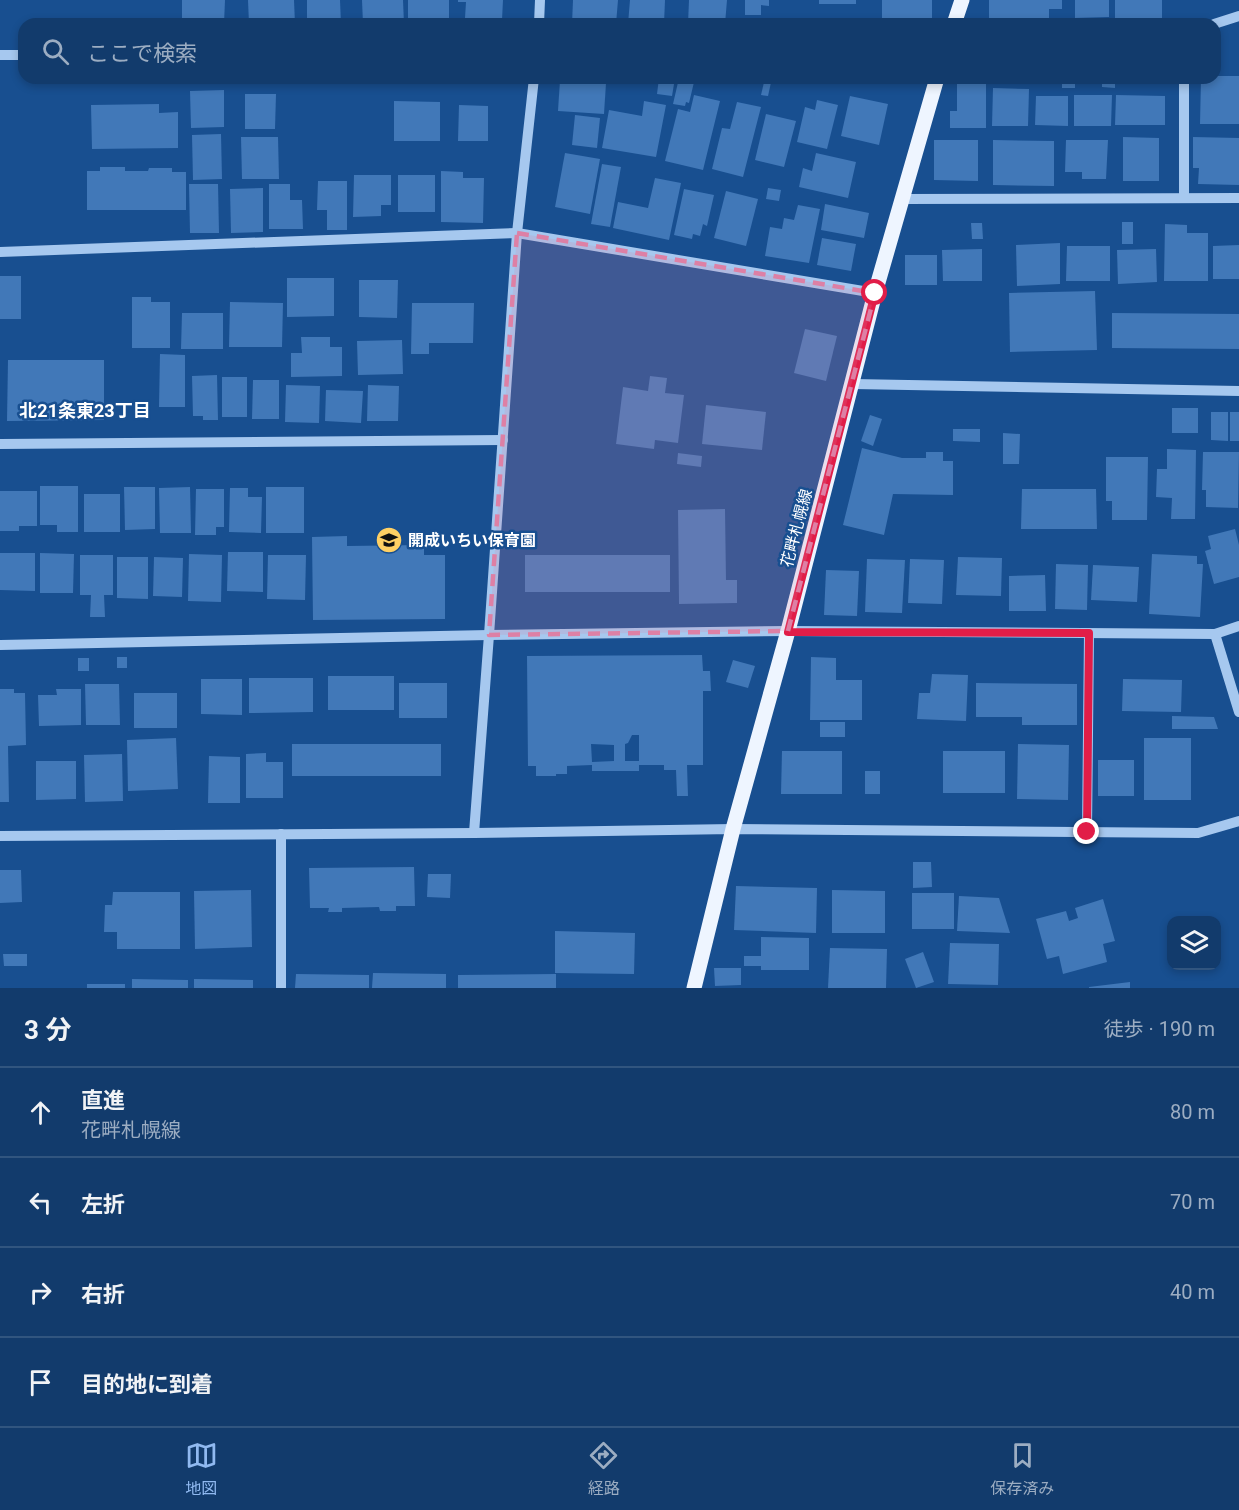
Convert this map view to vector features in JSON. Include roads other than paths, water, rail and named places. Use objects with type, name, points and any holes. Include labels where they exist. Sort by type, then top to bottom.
[{"type":"main road","points":[[956,18],[962,0]]},
{"type":"main road","name":"花畔札幌線","points":[[694,988],[733,829],[788,632],[875,293],[935,84]]},
{"type":"street","points":[[539,18],[540,0]]},
{"type":"street","points":[[1221,22],[1239,16]]},
{"type":"street","points":[[0,55],[18,55]]},
{"type":"street","points":[[474,833],[517,233],[533,84]]},
{"type":"street","points":[[1184,84],[1184,197]]},
{"type":"street","points":[[902,199],[1239,198]]},
{"type":"street","points":[[0,252],[517,233],[875,293]]},
{"type":"street","points":[[853,384],[1239,392]]},
{"type":"street","points":[[0,444],[503,440]]},
{"type":"street","points":[[0,645],[489,635],[788,632],[1215,634],[1239,626]]},
{"type":"street","points":[[1087,832],[1089,633]]},
{"type":"street","points":[[1215,634],[1239,712]]},
{"type":"street","points":[[0,836],[733,829],[1198,833],[1239,821]]},
{"type":"street","points":[[281,834],[281,988]]},
{"type":"place","name":"開成いちい保育園","points":[[389,540]]},
{"type":"district","name":"北21条東23丁目","points":[[85,411]]}]
